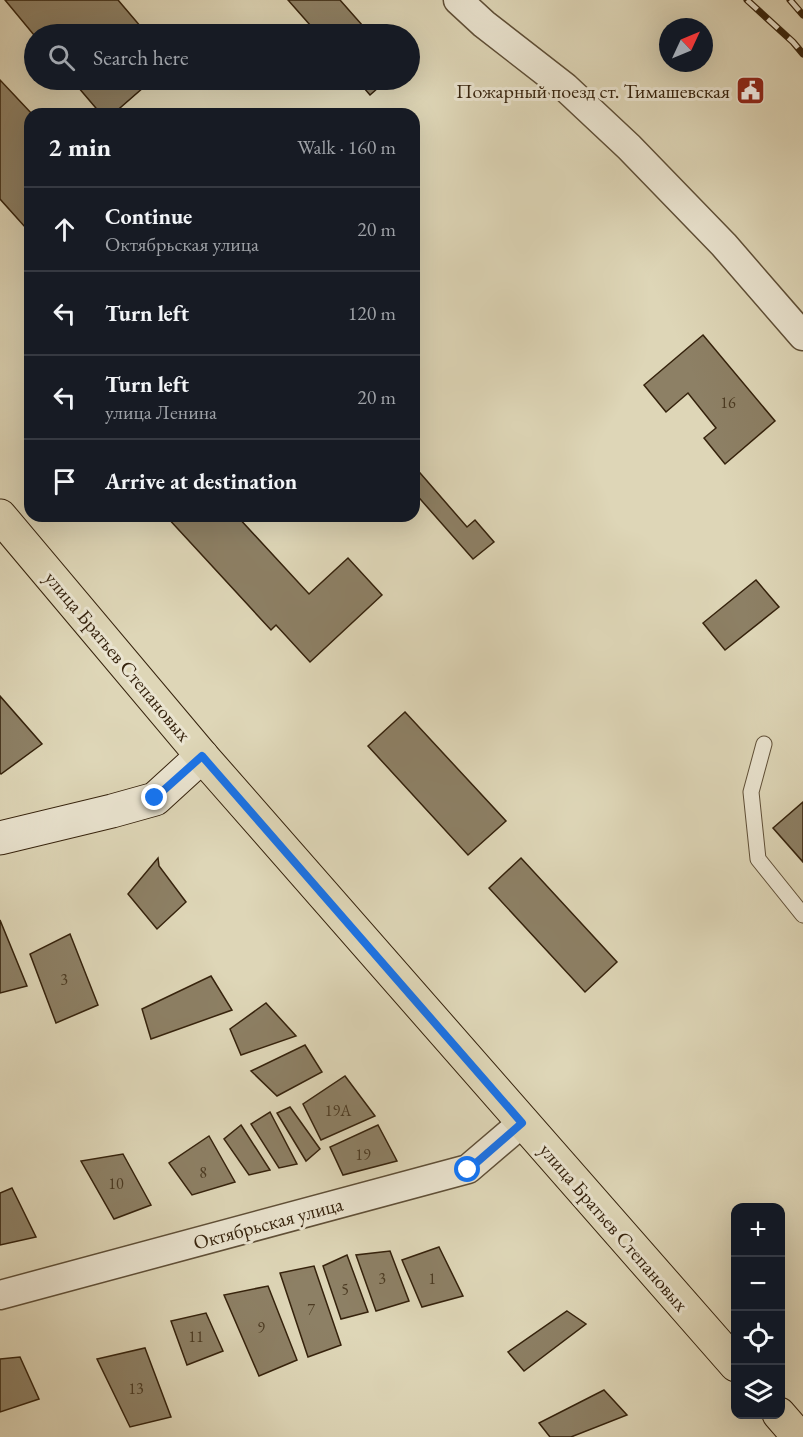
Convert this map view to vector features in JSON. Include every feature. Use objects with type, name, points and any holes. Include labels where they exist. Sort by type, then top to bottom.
[{"type":"main road","name":"улица Братьев Степановых","points":[[0,516],[202,756],[731,1360]]},
{"type":"main road","points":[[0,838],[112,812],[155,798],[202,756]]},
{"type":"main road","points":[[783,1419],[799,1437]]},
{"type":"street","points":[[458,0],[484,24],[565,87],[629,147],[724,245],[803,336]]},
{"type":"street","name":"Октябрьская улица","points":[[0,1295],[468,1170],[522,1123]]},
{"type":"lane","points":[[764,744],[751,792],[758,859],[803,915]]},
{"type":"building","points":[[5,0],[118,0],[138,24],[25,24]]},
{"type":"building","points":[[288,0],[340,0],[361,24],[309,24]]},
{"type":"building","points":[[0,80],[26,108],[24,108],[24,226],[0,199]]},
{"type":"building","points":[[81,90],[141,90],[120,108],[96,108]]},
{"type":"building","points":[[366,90],[376,90],[370,95]]},
{"type":"building","points":[[703,335],[775,421],[725,464],[704,438],[716,428],[688,393],[666,412],[644,385]]},
{"type":"building","points":[[420,473],[467,527],[475,520],[494,542],[473,559],[420,499]]},
{"type":"building","points":[[172,522],[243,522],[309,594],[348,558],[382,595],[310,662],[276,625],[271,630]]},
{"type":"building","points":[[756,580],[779,607],[725,650],[703,623]]},
{"type":"building","points":[[0,696],[42,744],[1,774],[0,773]]},
{"type":"building","points":[[405,712],[506,821],[468,855],[368,746]]},
{"type":"building","points":[[803,802],[803,862],[773,828]]},
{"type":"building","points":[[158,858],[159,866],[186,902],[157,929],[128,894]]},
{"type":"building","points":[[521,858],[617,962],[585,992],[489,888]]},
{"type":"building","points":[[0,920],[27,986],[0,993]]},
{"type":"building","points":[[70,934],[98,1005],[56,1023],[30,954]]},
{"type":"building","points":[[211,976],[232,1010],[151,1039],[142,1009]]},
{"type":"building","points":[[266,1003],[296,1036],[241,1055],[230,1029]]},
{"type":"building","points":[[305,1045],[322,1072],[277,1096],[251,1071]]},
{"type":"building","points":[[345,1076],[375,1116],[321,1140],[303,1104]]},
{"type":"building","points":[[290,1107],[320,1149],[306,1161],[277,1113]]},
{"type":"building","points":[[270,1112],[297,1164],[279,1168],[251,1124]]},
{"type":"building","points":[[241,1125],[270,1170],[249,1175],[224,1139]]},
{"type":"building","points":[[378,1125],[397,1161],[343,1175],[330,1147]]},
{"type":"building","points":[[209,1136],[235,1182],[192,1195],[169,1163]]},
{"type":"building","points":[[123,1154],[151,1205],[114,1219],[81,1161]]},
{"type":"building","points":[[12,1188],[36,1237],[0,1245],[0,1193]]},
{"type":"building","points":[[439,1247],[463,1296],[422,1307],[402,1260]]},
{"type":"building","points":[[390,1251],[409,1301],[376,1311],[356,1255]]},
{"type":"building","points":[[347,1255],[368,1312],[341,1319],[323,1266]]},
{"type":"building","points":[[314,1266],[341,1345],[308,1357],[280,1273]]},
{"type":"building","points":[[268,1286],[297,1360],[259,1376],[224,1295]]},
{"type":"building","points":[[567,1311],[586,1324],[524,1371],[508,1352]]},
{"type":"building","points":[[206,1313],[223,1351],[187,1365],[171,1321]]},
{"type":"building","points":[[145,1348],[171,1417],[130,1427],[97,1359]]},
{"type":"building","points":[[20,1357],[39,1399],[0,1412],[0,1359]]},
{"type":"building","points":[[604,1390],[627,1415],[571,1437],[550,1437],[539,1423]]},
{"type":"railway","points":[[747,0],[803,54]]},
{"type":"railway","points":[[790,0],[803,15]]},
{"type":"place","name":"Пожарный поезд ст. Тимашевская","points":[[751,91]]},
{"type":"route","points":[[155,798],[202,756],[522,1123],[468,1170]]}]
